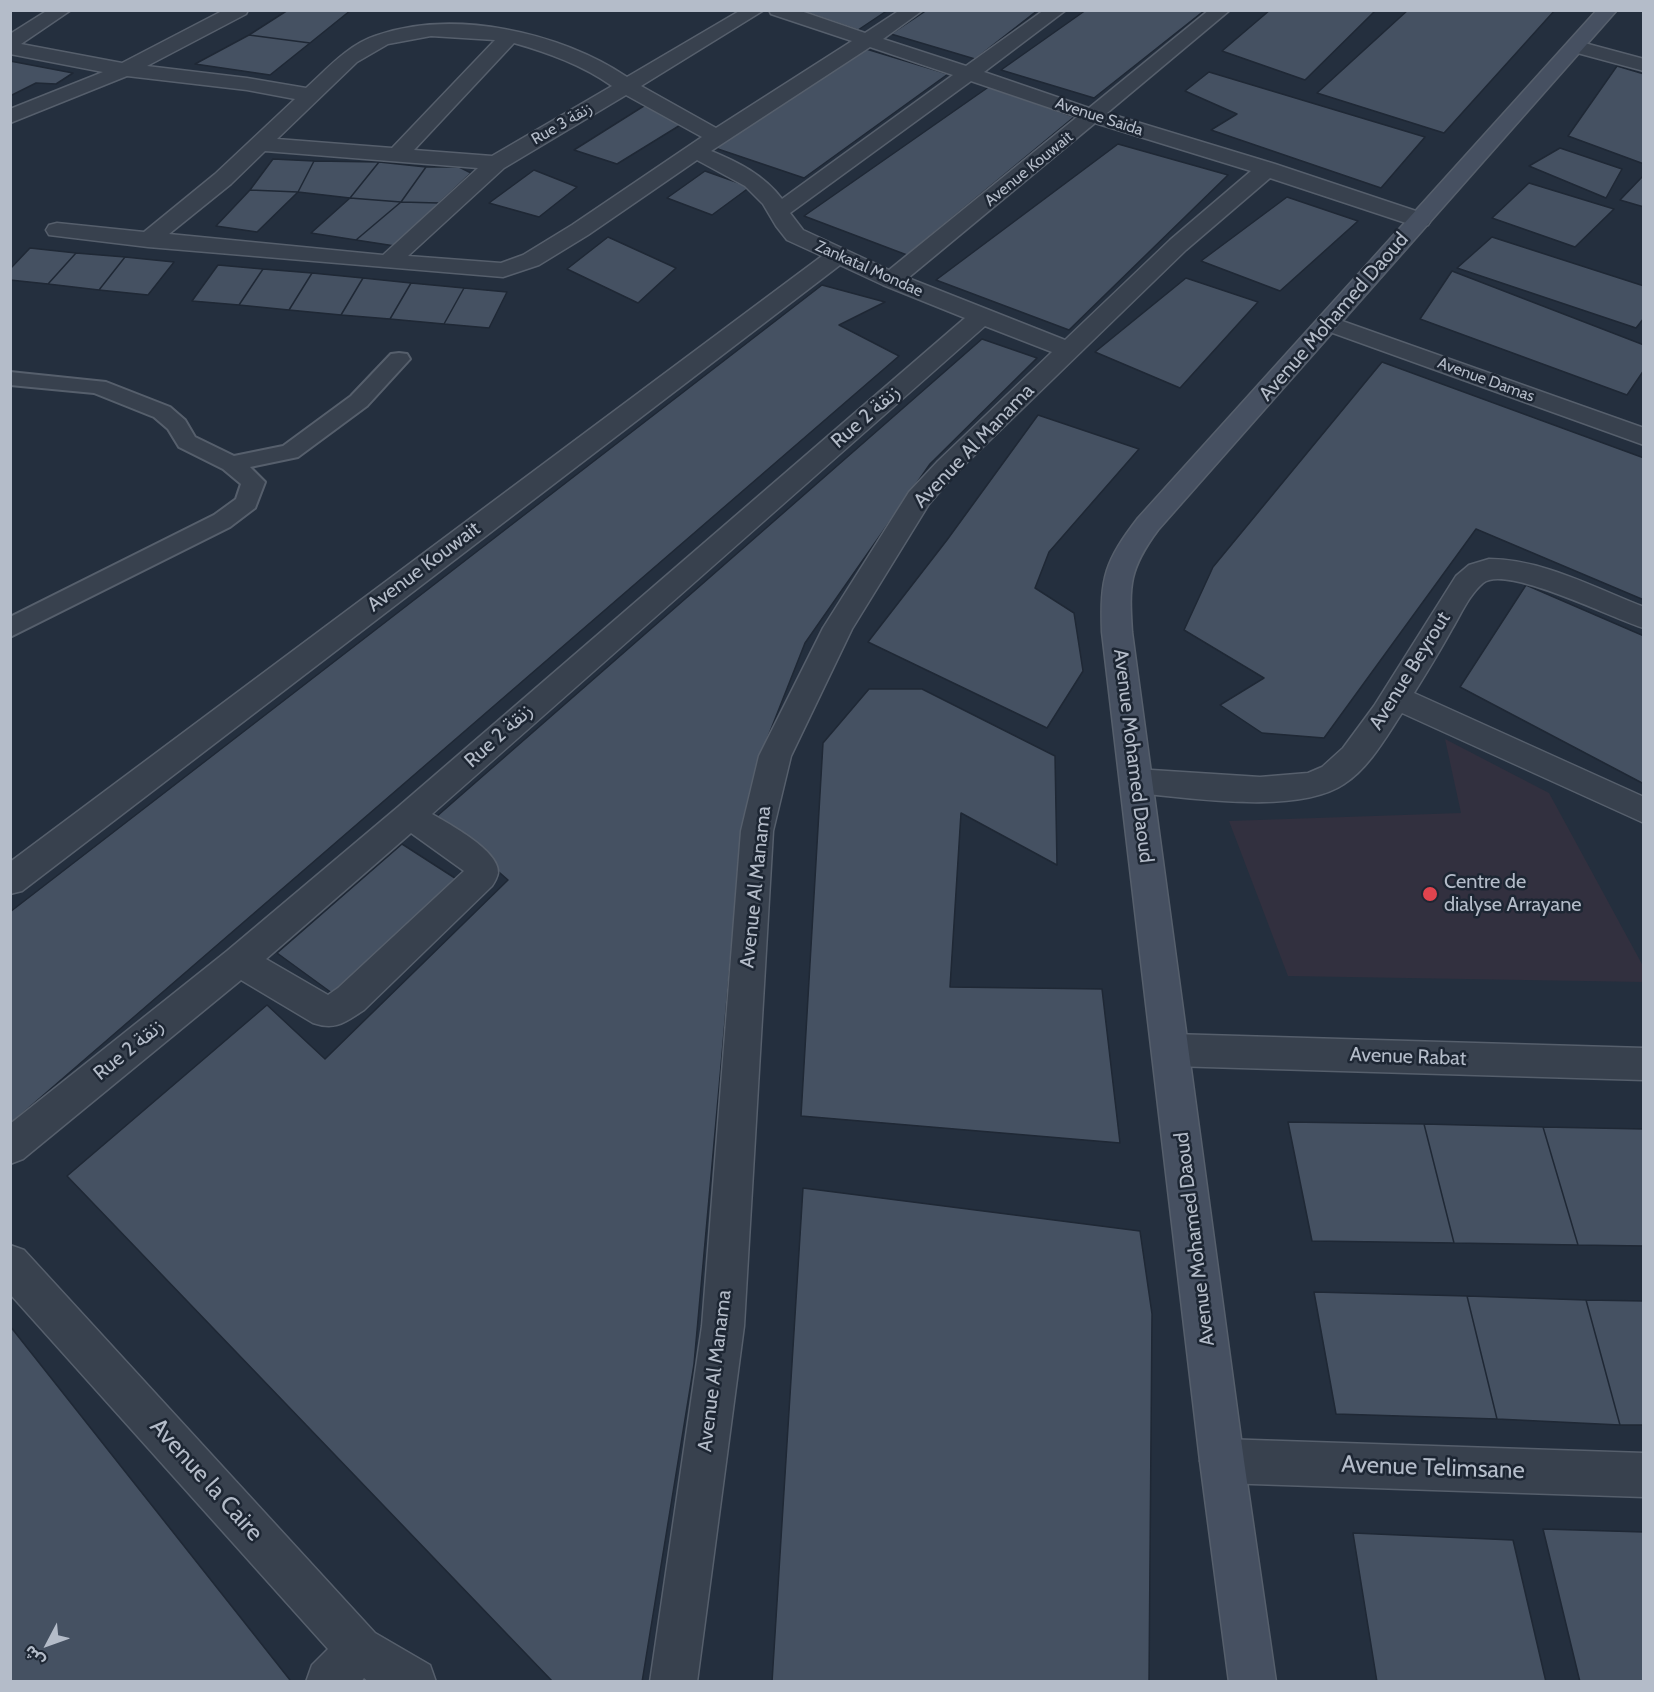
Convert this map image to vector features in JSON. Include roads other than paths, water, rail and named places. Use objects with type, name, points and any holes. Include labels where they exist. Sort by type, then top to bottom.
[{"type":"street","points":[[10,43],[62,10]]},
{"type":"street","points":[[10,117],[125,70],[239,10]]},
{"type":"street","name":"Rue 3 زنقة","points":[[388,262],[496,163],[755,10]]},
{"type":"street","name":"Avenue Saida","points":[[778,10],[1094,116],[1267,169],[1420,220]]},
{"type":"street","points":[[57,230],[388,262],[503,270],[518,266],[580,230],[717,136],[914,10]]},
{"type":"street","points":[[779,211],[971,75],[1057,10]]},
{"type":"street","name":"Avenue Kouwait","points":[[891,280],[1221,10]]},
{"type":"street","name":"Avenue Mohamed Daoud","points":[[1253,1682],[1222,1461],[1172,1050],[1136,781],[1117,621],[1117,573],[1127,550],[1148,524],[1608,10]]},
{"type":"street","points":[[465,31],[493,16]]},
{"type":"street","points":[[148,240],[223,179],[350,58],[381,40],[431,30],[510,36],[556,49],[585,61],[717,136]]},
{"type":"street","points":[[397,155],[510,36]]},
{"type":"street","points":[[1577,47],[1644,65]]},
{"type":"street","points":[[10,48],[125,70],[247,84],[309,95]]},
{"type":"street","points":[[258,144],[496,163]]},
{"type":"street","name":"Zankatal Mondae","points":[[696,152],[720,162],[753,182],[769,197],[792,233],[891,280],[1068,350]]},
{"type":"street","name":"Avenue Al Manama","points":[[674,1682],[723,1326],[757,831],[775,756],[838,628],[919,498],[947,467],[1178,245],[1267,169]]},
{"type":"street","name":"Avenue Kouwait","points":[[10,881],[838,255]]},
{"type":"street","name":"Rue 2 زنقة","points":[[10,1147],[239,961],[409,816],[981,317]]},
{"type":"street","name":"Avenue Damas","points":[[1328,323],[1644,437]]},
{"type":"street","name":"Avenue Beyrout","points":[[1136,781],[1251,789],[1295,788],[1333,776],[1354,756],[1397,698],[1461,590],[1472,577],[1487,569],[1497,568],[1546,581],[1644,618]]},
{"type":"street","points":[[1397,698],[1644,811]]},
{"type":"street","points":[[239,961],[326,1012],[333,1011],[351,999],[480,877],[482,871],[468,855],[409,816]]},
{"type":"street","name":"Avenue Rabat","points":[[1172,1050],[1644,1064]]},
{"type":"street","name":"Avenue la Caire","points":[[10,1264],[344,1665],[413,1682]]},
{"type":"street","name":"Avenue Telimsane","points":[[1222,1461],[1644,1474]]},
{"type":"lane","points":[[231,464],[290,452],[359,401],[399,359]]},
{"type":"lane","points":[[10,378],[98,387],[162,412],[177,425],[187,442],[231,464],[253,482],[247,503],[222,521],[10,628]]},
{"type":"place","name":"Centre de dialyse Arrayane","points":[[1430,894]]}]
